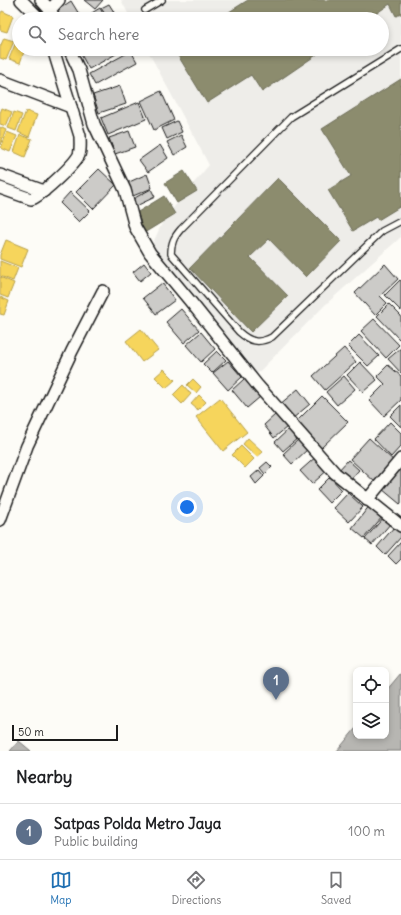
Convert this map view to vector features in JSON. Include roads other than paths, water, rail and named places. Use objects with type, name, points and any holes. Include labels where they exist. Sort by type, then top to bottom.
[{"type":"street","points":[[21,0],[33,12]]},
{"type":"street","points":[[41,0],[50,12]]},
{"type":"street","points":[[53,12],[59,0]]},
{"type":"street","points":[[0,188],[32,199],[64,171],[79,154],[80,136],[55,56]]},
{"type":"street","points":[[72,56],[79,70],[94,124],[125,190],[135,227],[150,253],[286,419],[335,473],[401,526]]},
{"type":"street","points":[[0,80],[71,107]]},
{"type":"street","points":[[1,177],[44,190]]},
{"type":"street","points":[[0,520],[26,446],[103,291]]},
{"type":"street","points":[[367,500],[401,459]]},
{"type":"lane","points":[[145,10],[162,0]]},
{"type":"lane","points":[[401,49],[291,117],[178,232],[171,246],[171,254],[245,338],[255,341],[264,341],[272,337],[382,232],[401,221]]},
{"type":"place","name":"Satpas Polda Metro Jaya","points":[[276,700]]}]
